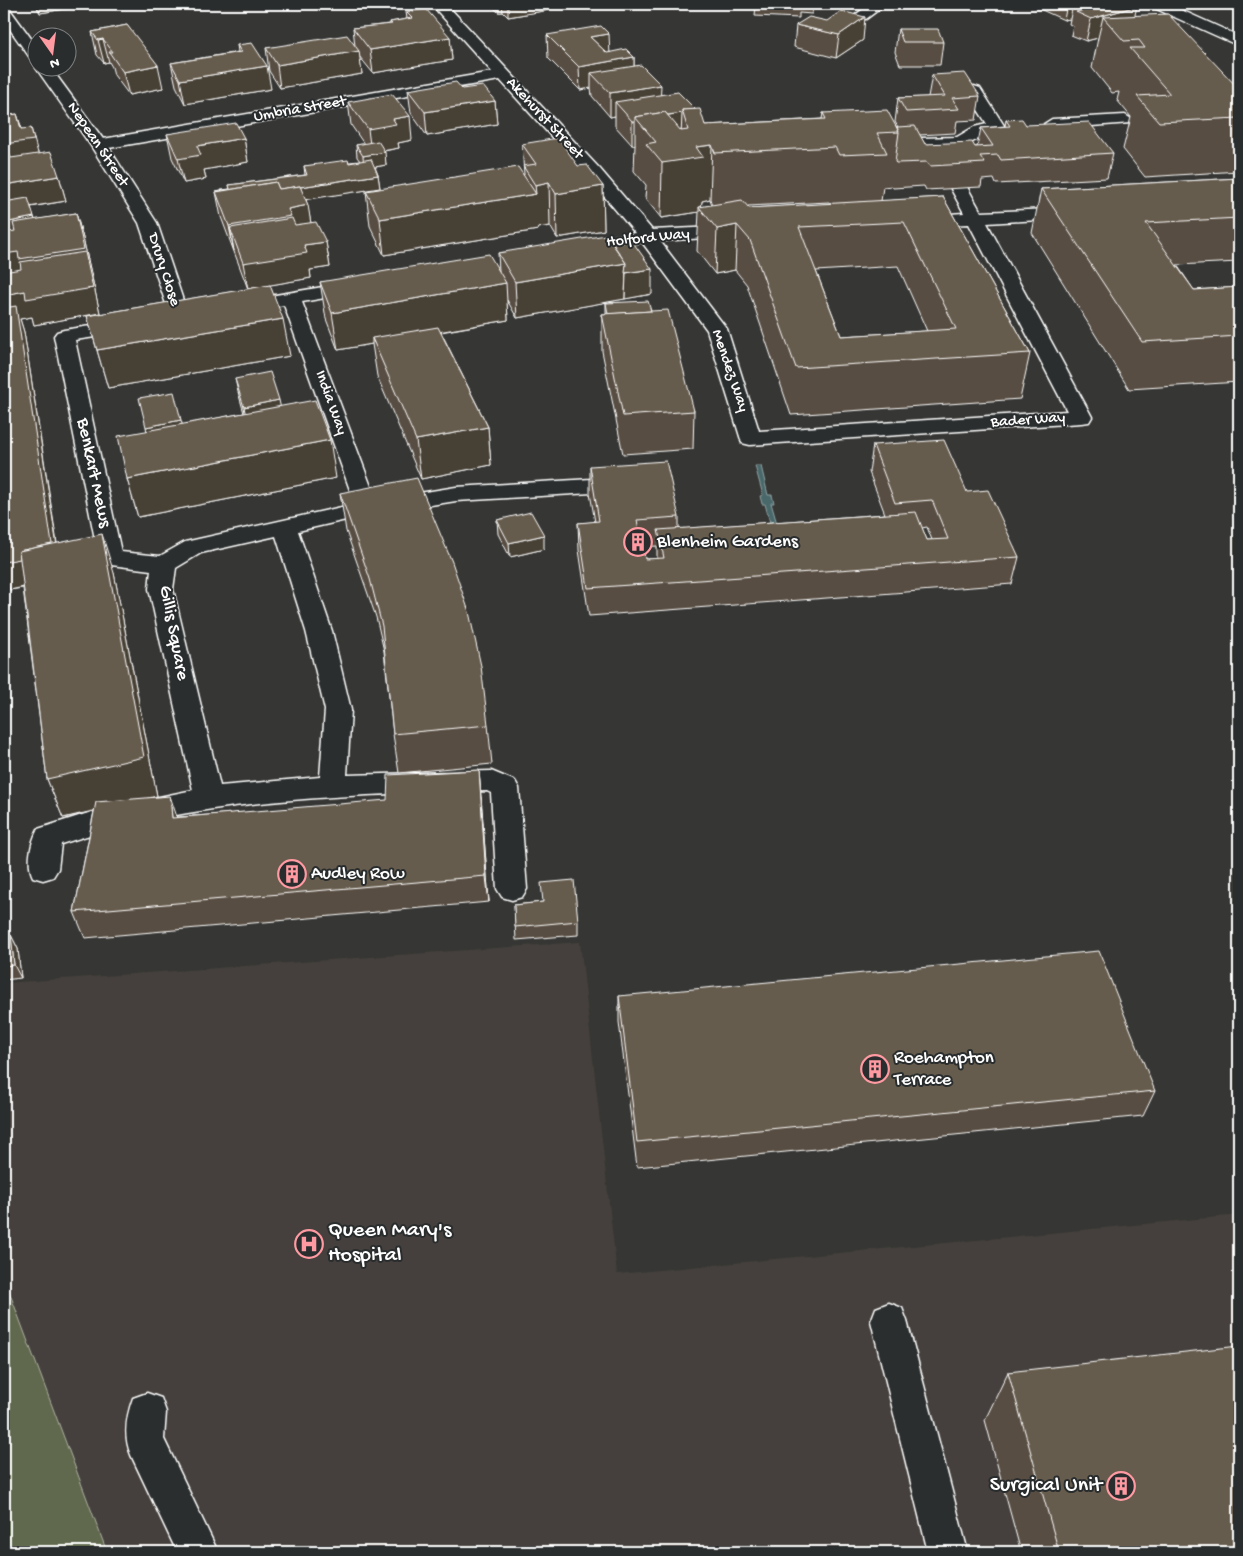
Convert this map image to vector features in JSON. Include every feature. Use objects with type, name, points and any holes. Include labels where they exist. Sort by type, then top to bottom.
[{"type":"main road","name":"Akehurst Street","points":[[438,4],[581,158],[647,236]]},
{"type":"main road","points":[[861,16],[879,4]]},
{"type":"main road","points":[[1157,4],[1239,42]]},
{"type":"main road","points":[[4,11],[28,45]]},
{"type":"main road","name":"Umbria Street","points":[[98,145],[502,75]]},
{"type":"main road","name":"Nepean Street","points":[[51,78],[98,145],[148,223]]},
{"type":"main road","points":[[974,91],[997,127]]},
{"type":"main road","points":[[1037,125],[1126,120]]},
{"type":"main road","points":[[948,166],[941,154],[959,142],[980,131],[997,127],[1017,126]]},
{"type":"main road","points":[[872,145],[959,142]]},
{"type":"main road","points":[[960,189],[976,218]]},
{"type":"main road","points":[[906,222],[1093,212]]},
{"type":"main road","name":"Bader Way","points":[[750,438],[1081,417],[976,218]]},
{"type":"main road","name":"Drury Close","points":[[64,336],[171,319],[148,223]]},
{"type":"main road","name":"Holford Way","points":[[561,251],[647,236],[757,230]]},
{"type":"main road","name":"Mendez Way","points":[[647,236],[717,329],[750,438]]},
{"type":"main road","points":[[224,310],[378,284]]},
{"type":"main road","name":"India Way","points":[[291,299],[368,508]]},
{"type":"main road","name":"Benkart Mews","points":[[64,336],[111,559],[164,564]]},
{"type":"main road","name":"Gillis Square","points":[[209,797],[161,590],[164,564],[193,547],[368,508],[456,494],[639,483]]},
{"type":"main road","points":[[285,528],[319,631],[338,710],[333,785]]},
{"type":"main road","points":[[43,869],[48,837],[86,822],[209,797],[333,785],[491,781],[505,788],[512,889]]},
{"type":"main road","points":[[889,1321],[948,1552]]},
{"type":"main road","points":[[147,1412],[145,1441],[198,1552]]},
{"type":"shaded area","name":"Queen Mary's Hospital","points":[[580,942],[617,1274],[1239,1215],[1239,1552],[107,1552],[4,1278],[4,983]]},
{"type":"green space","points":[[4,1278],[107,1552],[4,1552]]},
{"type":"water","points":[[755,466],[761,466],[768,495],[772,495],[774,503],[771,503],[782,541],[775,541],[765,504],[762,504],[760,496],[763,495]]},
{"type":"building","points":[[1078,4],[1132,4],[1137,6],[1091,19],[1076,12],[1089,9]]},
{"type":"building","points":[[426,9],[450,37],[370,50],[353,28],[392,24],[390,22],[412,18],[406,12]]},
{"type":"building","points":[[841,11],[865,17],[839,35],[796,25],[809,17],[827,21]]},
{"type":"building","points":[[1168,14],[1239,89],[1239,118],[1159,122],[1137,96],[1170,94],[1130,48],[1145,48],[1139,40],[1124,41],[1103,17]]},
{"type":"building","points":[[127,25],[158,65],[123,72],[109,52],[113,52],[103,39],[98,40],[92,32]]},
{"type":"building","points":[[601,26],[609,34],[590,37],[607,53],[626,49],[634,57],[579,67],[547,35]]},
{"type":"building","points":[[898,29],[938,29],[943,42],[903,42]]},
{"type":"building","points":[[347,35],[359,51],[277,65],[266,48]]},
{"type":"building","points":[[252,43],[267,66],[180,80],[171,63],[241,52],[237,45]]},
{"type":"building","points":[[641,65],[661,85],[610,93],[591,73]]},
{"type":"building","points":[[965,73],[980,96],[952,98],[959,109],[906,112],[898,98],[945,96],[932,75]]},
{"type":"building","points":[[456,82],[462,89],[483,86],[495,101],[425,112],[408,90]]},
{"type":"building","points":[[678,92],[696,110],[682,110],[682,113],[668,115],[665,112],[635,117],[635,121],[632,121],[615,102]]},
{"type":"building","points":[[392,94],[410,116],[393,119],[396,124],[368,129],[348,102]]},
{"type":"building","points":[[700,109],[705,125],[826,119],[823,113],[887,110],[899,132],[877,133],[887,153],[839,155],[835,147],[715,153],[712,145],[696,147],[703,157],[662,163],[646,144],[656,142],[635,117],[665,112],[681,131],[688,130],[682,110]]},
{"type":"building","points":[[17,114],[21,129],[31,128],[34,140],[4,144],[4,116]]},
{"type":"building","points":[[1022,119],[1026,125],[1089,122],[1113,153],[1001,160],[998,155],[980,156],[985,163],[930,166],[927,162],[895,162],[899,132],[897,127],[915,126],[925,144],[972,142],[975,147],[993,146],[981,128],[1010,126],[1006,120]]},
{"type":"building","points":[[236,123],[244,138],[197,146],[201,155],[178,159],[167,134]]},
{"type":"building","points":[[558,138],[578,166],[587,165],[603,186],[556,194],[549,182],[535,185],[523,166],[536,164],[522,144]]},
{"type":"building","points":[[378,141],[385,152],[363,156],[356,145]]},
{"type":"building","points":[[4,151],[8,151],[11,158],[51,152],[59,176],[4,185]]},
{"type":"building","points":[[371,159],[378,175],[300,187],[279,189],[276,182],[222,191],[221,190],[230,189],[229,185],[307,175],[304,166],[348,160],[349,163]]},
{"type":"building","points":[[518,167],[536,194],[380,219],[366,191]]},
{"type":"building","points":[[1239,178],[1239,218],[1146,223],[1194,290],[1239,287],[1239,336],[1142,342],[1041,189]]},
{"type":"building","points":[[276,182],[279,189],[300,186],[308,205],[288,209],[291,216],[229,226],[216,192]]},
{"type":"building","points":[[943,197],[1030,353],[796,368],[750,240],[737,225],[717,229],[699,207],[742,200],[749,208]],"holes":[[[904,222],[956,329],[841,336],[799,227]]]},
{"type":"building","points":[[28,198],[34,217],[4,223],[4,202]]},
{"type":"building","points":[[76,213],[84,249],[19,259],[18,252],[4,254],[4,233],[15,231],[13,223]]},
{"type":"building","points":[[292,218],[295,225],[316,222],[326,242],[304,245],[307,253],[243,263],[230,228]]},
{"type":"building","points":[[606,235],[626,263],[515,282],[498,253]]},
{"type":"building","points":[[632,241],[652,269],[625,273],[626,263],[613,244]]},
{"type":"building","points":[[85,252],[93,288],[26,299],[25,291],[4,295],[4,272],[21,269],[20,262]]},
{"type":"building","points":[[489,254],[506,283],[332,313],[320,282]]},
{"type":"building","points":[[270,285],[283,319],[97,350],[87,316]]},
{"type":"building","points":[[648,301],[651,311],[608,314],[606,303]]},
{"type":"building","points":[[16,306],[52,544],[19,551],[20,559],[4,562],[4,308]]},
{"type":"building","points":[[668,310],[694,411],[623,416],[602,314]]},
{"type":"building","points":[[438,327],[488,427],[416,440],[372,338]]},
{"type":"building","points":[[270,372],[279,400],[244,407],[235,379]]},
{"type":"building","points":[[174,392],[181,420],[146,427],[139,398]]},
{"type":"building","points":[[315,400],[330,440],[127,479],[118,436]]},
{"type":"building","points":[[944,440],[967,492],[988,490],[1019,557],[588,588],[578,523],[599,521],[590,466],[666,461],[679,517],[637,520],[645,559],[664,558],[658,530],[916,512],[927,540],[948,539],[932,500],[895,503],[873,445]]},
{"type":"building","points":[[417,478],[452,562],[469,612],[481,666],[488,725],[393,734],[382,626],[370,579],[340,493]]},
{"type":"building","points":[[531,512],[544,535],[509,543],[497,520]]},
{"type":"building","points":[[102,534],[144,757],[47,779],[19,551]]},
{"type":"building","name":"Audley Row","points":[[479,770],[486,876],[74,912],[96,802],[170,796],[172,818],[387,800],[388,775]]},
{"type":"building","points":[[574,880],[578,921],[515,927],[514,905],[543,902],[541,883]]},
{"type":"building","points":[[11,935],[14,965],[4,966],[4,937]]},
{"type":"building","name":"Roehampton Terrace","points":[[1099,951],[1155,1091],[637,1142],[619,996]]},
{"type":"building","name":"Surgical Unit","points":[[1239,1346],[1239,1552],[1059,1552],[1008,1372]]},
{"type":"place","name":"Blenheim Gardens","points":[[638,542]]},
{"type":"place","name":"Audley Row","points":[[292,874]]},
{"type":"place","name":"Roehampton Terrace","points":[[875,1069]]},
{"type":"place","name":"Queen Mary's Hospital","points":[[309,1244]]},
{"type":"place","name":"Surgical Unit","points":[[1121,1486]]}]
